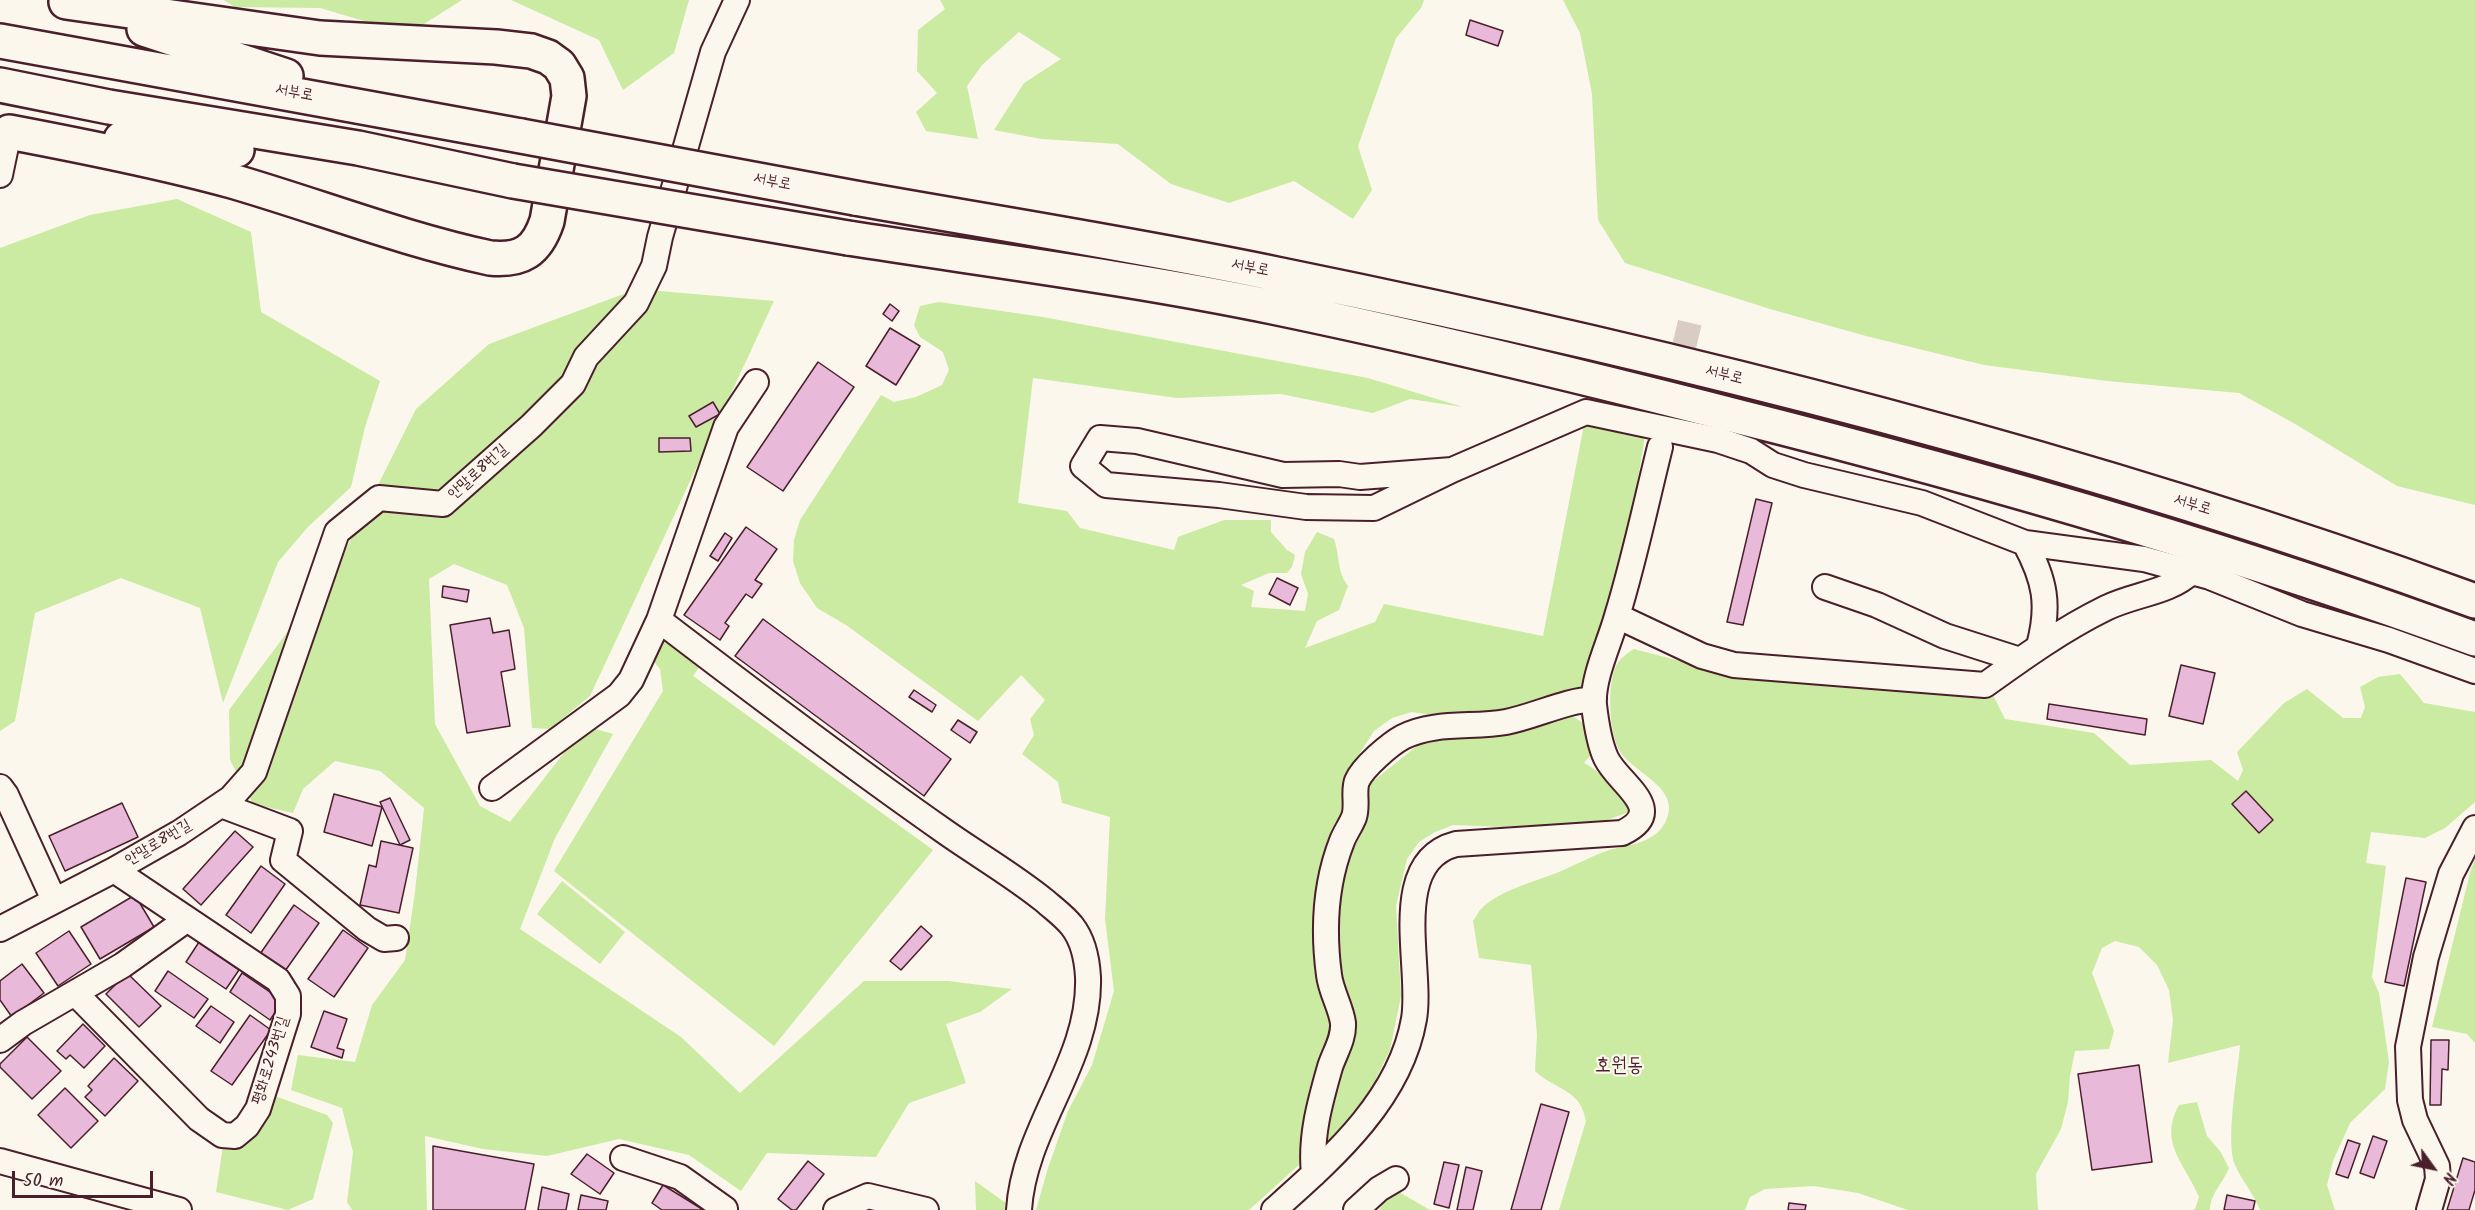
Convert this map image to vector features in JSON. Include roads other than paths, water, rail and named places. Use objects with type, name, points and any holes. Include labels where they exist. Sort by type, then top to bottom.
[{"type":"highway","points":[[59,1],[390,111]]},
{"type":"highway","points":[[4,131],[86,147],[232,182],[397,234],[490,258],[504,260],[527,252],[543,233],[569,96],[569,85],[563,71],[548,57],[531,51],[496,47],[320,38],[59,1]]},
{"type":"highway","name":"서부로","points":[[0,41],[1274,273],[1562,336],[1852,408],[2026,456],[2240,520],[2475,601]]},
{"type":"highway","name":"서부로","points":[[0,85],[358,148],[513,181],[1270,306],[1571,374],[1846,444],[2228,554],[2366,599],[2475,639]]},
{"type":"highway","points":[[4,131],[204,145],[269,154],[358,148]]},
{"type":"street","name":"안말로8번길","points":[[114,870],[170,838],[231,798],[254,772],[337,532],[379,498],[443,504],[531,426],[573,384],[586,357],[636,303],[654,266],[713,52],[737,0]]},
{"type":"street","points":[[0,175],[4,131]]},
{"type":"street","points":[[492,788],[620,695],[634,674],[659,620],[726,427],[756,382]]},
{"type":"street","points":[[1452,470],[1360,477],[1339,474],[1283,475],[1137,441],[1100,438],[1083,466],[1106,485],[1317,507],[1374,508],[1452,470],[1586,412],[1718,440],[1750,451],[1773,465],[1804,475],[1922,503],[2025,543],[2144,559],[2210,577],[2302,614],[2389,640],[2475,671]]},
{"type":"street","points":[[1274,1210],[1347,1141],[1367,1117],[1393,1076],[1407,1046],[1414,1019],[1416,991],[1413,910],[1420,875],[1426,863],[1443,848],[1456,844],[1622,833],[1631,828],[1641,814],[1642,805],[1637,796],[1607,761],[1602,747],[1594,699],[1600,668],[1617,616],[1660,447]]},
{"type":"street","points":[[2025,543],[2039,568],[2043,583],[2044,620],[2029,653]]},
{"type":"street","points":[[1617,616],[1702,656],[1734,664],[1985,686],[2029,653],[2107,607],[2181,581],[2191,572]]},
{"type":"street","points":[[1825,587],[1876,605],[1945,636],[2029,653]]},
{"type":"street","points":[[659,620],[829,749],[947,833],[1021,881],[1073,927],[1087,960],[1087,1001],[1078,1042],[1029,1154],[1019,1210]]},
{"type":"street","points":[[1314,1174],[1312,1155],[1316,1123],[1333,1057],[1341,1041],[1343,1024],[1329,974],[1325,911],[1340,850],[1355,815],[1357,781],[1385,750],[1403,737],[1422,731],[1509,721],[1579,700],[1594,699]]},
{"type":"street","points":[[0,787],[6,795],[54,900]]},
{"type":"street","points":[[221,805],[290,831],[283,860],[367,929],[384,939],[396,938]]},
{"type":"street","points":[[2429,1210],[2438,1179],[2437,1166],[2415,1120],[2410,1100],[2408,1047],[2426,957],[2451,874],[2475,828]]},
{"type":"street","points":[[3,922],[114,870]]},
{"type":"street","name":"평화로243번길","points":[[75,993],[200,1119],[222,1135],[234,1136],[247,1126],[258,1109],[288,1014],[288,996],[278,980],[114,870]]},
{"type":"street","points":[[0,1040],[23,1023],[123,965],[186,920]]},
{"type":"street","points":[[623,1158],[680,1177],[728,1210]]},
{"type":"street","points":[[0,1161],[179,1210]]},
{"type":"street","points":[[1356,1210],[1396,1179]]},
{"type":"street","points":[[836,1210],[868,1196],[926,1210]]},
{"type":"tunnel","points":[[1667,416],[1692,314]]},
{"type":"district","name":"호원동","points":[[1619,1068]]}]
